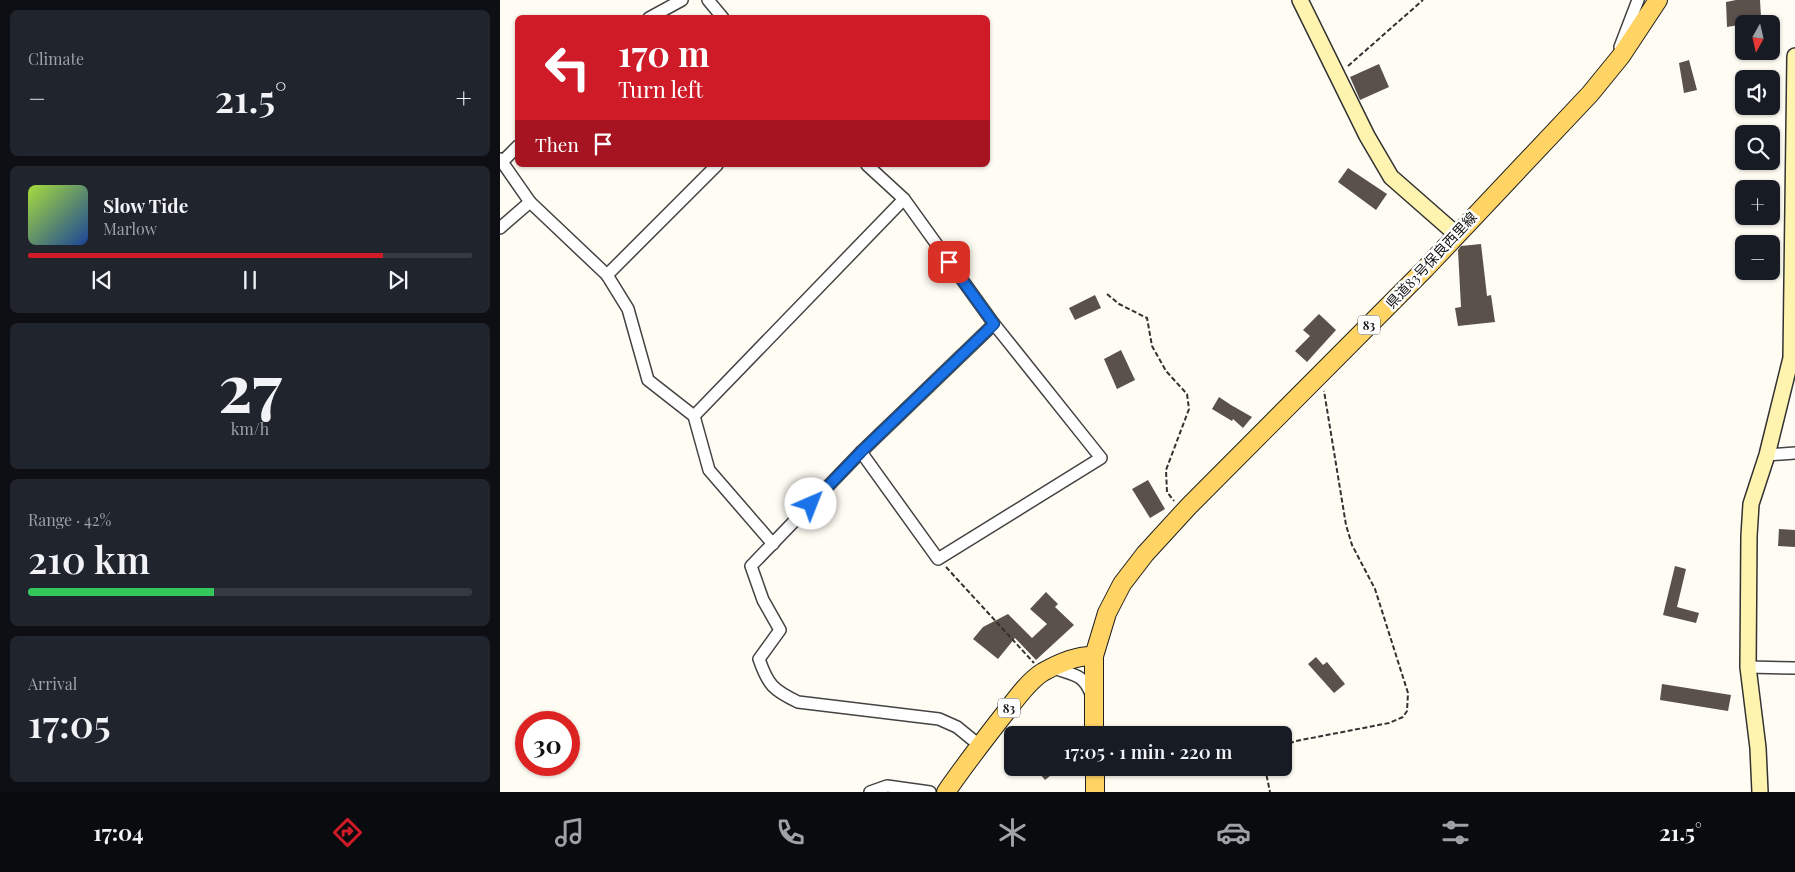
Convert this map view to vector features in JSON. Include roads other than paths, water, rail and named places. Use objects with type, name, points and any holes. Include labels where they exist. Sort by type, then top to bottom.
[{"type":"main road","name":"県道83号保良西里線","points":[[1094,726],[1094,656],[1107,613],[1122,584],[1145,554],[1183,513],[1425,268],[1584,101],[1612,66],[1658,0]]},
{"type":"main road","name":"83","points":[[946,792],[979,745],[1021,692],[1048,670],[1076,658],[1094,656]]},
{"type":"main road","points":[[1095,776],[1095,792]]},
{"type":"street","points":[[654,15],[682,0]]},
{"type":"street","points":[[708,0],[720,15]]},
{"type":"street","points":[[1300,0],[1367,136],[1391,177],[1456,234]]},
{"type":"street","points":[[1612,66],[1638,0]]},
{"type":"street","points":[[1760,792],[1758,748],[1748,667],[1748,585],[1751,504],[1767,455],[1791,358],[1795,56]]},
{"type":"street","points":[[515,148],[501,160],[530,202],[607,275],[628,310],[648,380],[694,416],[709,470],[773,544]]},
{"type":"street","points":[[607,275],[715,167]]},
{"type":"street","points":[[861,452],[938,559],[1100,458],[994,324],[904,199],[869,167]]},
{"type":"street","points":[[694,416],[904,199]]},
{"type":"street","points":[[500,228],[530,202]]},
{"type":"street","points":[[979,745],[957,727],[939,719],[798,702],[779,693],[766,680],[759,659],[780,630],[763,600],[751,566],[861,452],[994,324]]},
{"type":"street","points":[[1767,455],[1795,453]]},
{"type":"street","points":[[1748,667],[1795,668]]},
{"type":"street","points":[[1048,670],[1078,675],[1087,683],[1094,700]]},
{"type":"street","points":[[870,792],[887,786],[930,792]]}]
